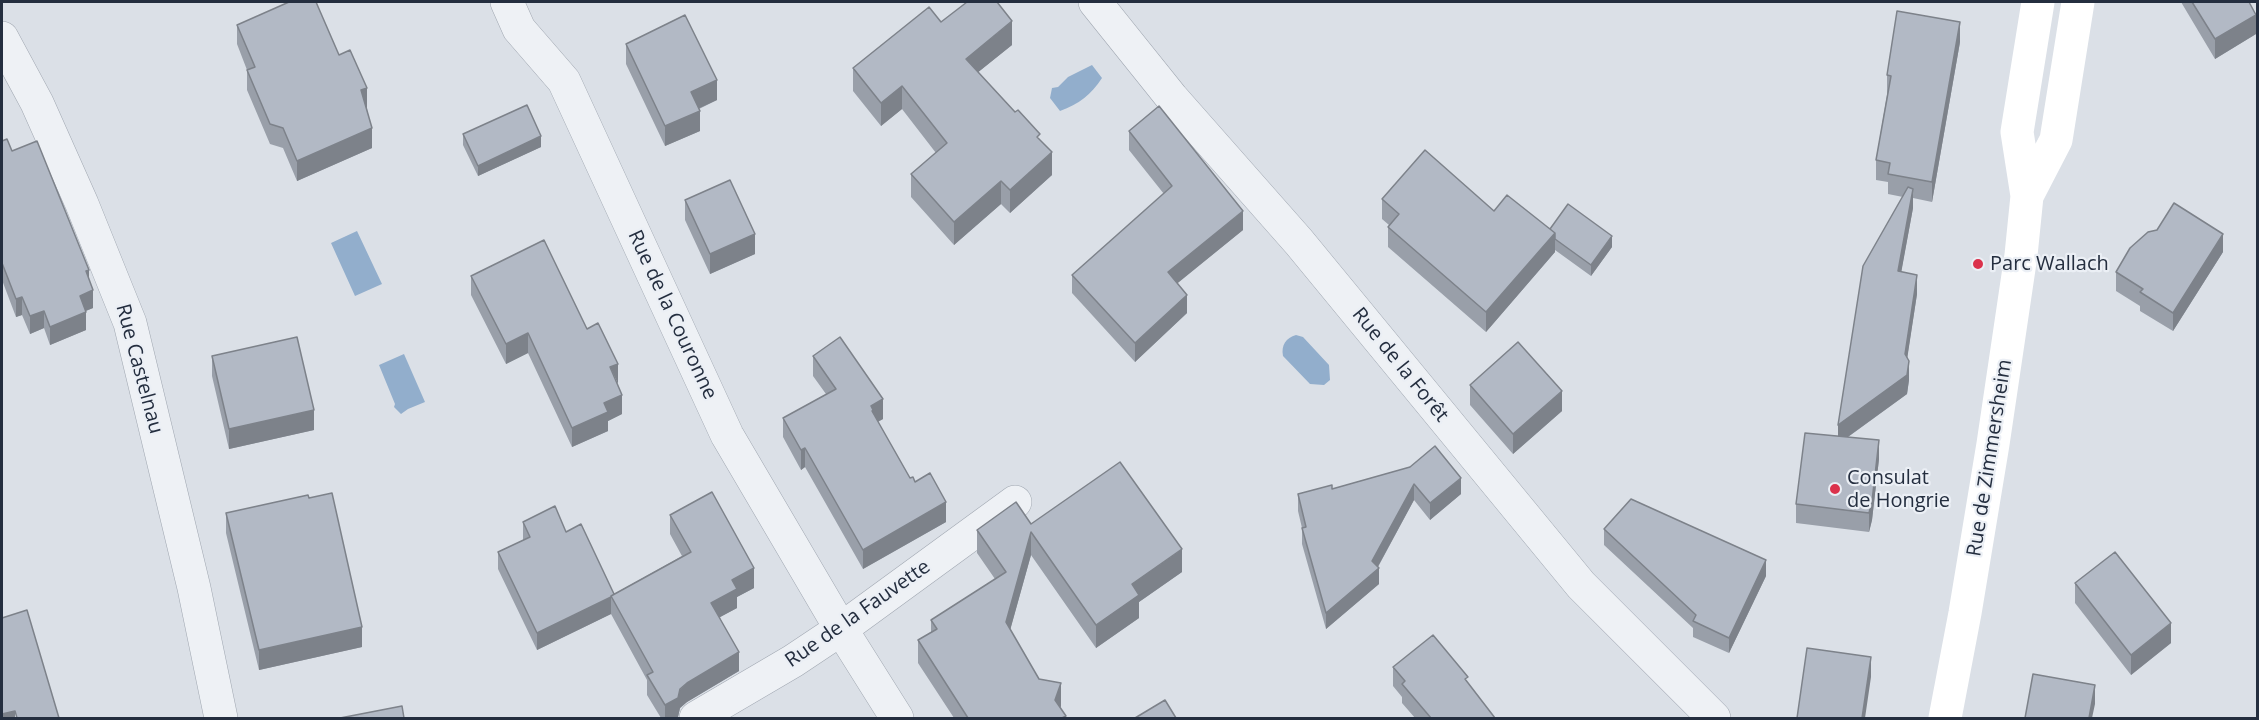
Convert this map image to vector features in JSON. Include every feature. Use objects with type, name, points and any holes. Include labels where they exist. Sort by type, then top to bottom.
[{"type":"main road","name":"Rue de Zimmersheim","points":[[1945,718],[1993,444],[2009,338],[2027,196],[2017,132],[2038,2]]},
{"type":"main road","name":"Rue de Zimmersheim","points":[[2027,196],[2056,140],[2078,2]]},
{"type":"street","name":"Rue de la Couronne","points":[[507,2],[519,29],[564,81],[727,435],[841,629],[897,718]]},
{"type":"street","name":"Rue de la Forêt","points":[[1095,2],[1172,98],[1299,242],[1581,585],[1714,718]]},
{"type":"street","name":"Rue Castelnau","points":[[2,38],[37,103],[82,204],[130,323],[194,588],[221,718]]},
{"type":"street","name":"Rue de la Fauvette","points":[[696,718],[793,661],[841,629],[1015,502]]},
{"type":"water","points":[[1092,65],[1102,78],[1084,98],[1060,111],[1050,98],[1052,88],[1058,87],[1068,77]]},
{"type":"water","points":[[357,231],[382,284],[355,296],[331,243]]},
{"type":"water","points":[[1296,335],[1303,337],[1329,365],[1330,380],[1324,385],[1310,384],[1283,356],[1285,342]]},
{"type":"water","points":[[404,354],[425,402],[401,414],[394,407],[395,404],[379,365]]},
{"type":"building","points":[[289,2],[316,2],[339,55],[350,50],[367,88],[361,90],[372,128],[297,161],[283,128],[270,124],[247,70],[255,67],[237,25]]},
{"type":"building","points":[[967,2],[997,2],[1012,21],[966,59],[1015,112],[1018,110],[1040,134],[1037,137],[1052,152],[1010,190],[1001,181],[954,222],[911,174],[947,143],[902,86],[881,103],[853,68],[929,7],[941,22]]},
{"type":"building","points":[[2192,2],[2249,2],[2256,15],[2215,39]]},
{"type":"building","points":[[1897,11],[1960,22],[1932,182],[1888,174],[1890,163],[1876,160],[1891,76],[1887,75]]},
{"type":"building","points":[[685,15],[717,80],[691,92],[700,111],[665,126],[626,44]]},
{"type":"building","points":[[527,105],[541,136],[478,166],[463,134]]},
{"type":"building","points":[[1159,106],[1243,211],[1168,272],[1187,295],[1135,343],[1072,275],[1172,186],[1129,131]]},
{"type":"building","points":[[7,139],[12,151],[37,141],[89,270],[86,271],[93,290],[80,296],[86,312],[50,327],[44,311],[30,316],[22,297],[16,299],[2,263],[2,141]]},
{"type":"building","points":[[1425,150],[1494,211],[1507,195],[1555,233],[1486,312],[1388,227],[1399,214],[1382,199]]},
{"type":"building","points":[[730,180],[755,234],[710,254],[685,200]]},
{"type":"building","points":[[1908,187],[1913,189],[1898,271],[1917,275],[1905,354],[1909,361],[1907,375],[1838,425],[1863,266]]},
{"type":"building","points":[[2174,203],[2223,234],[2173,313],[2140,292],[2143,289],[2116,272],[2130,248],[2148,232],[2157,230]]},
{"type":"building","points":[[1568,204],[1612,236],[1591,265],[1555,239],[1555,233],[1550,229]]},
{"type":"building","points":[[544,240],[587,329],[598,323],[618,364],[610,367],[622,395],[604,403],[608,412],[572,428],[528,333],[506,344],[471,276]]},
{"type":"building","points":[[297,337],[314,410],[229,429],[212,356]]},
{"type":"building","points":[[840,337],[883,399],[871,406],[872,411],[910,478],[913,477],[915,482],[930,473],[946,502],[863,550],[805,448],[801,450],[783,418],[836,389],[813,356]]},
{"type":"building","points":[[1518,342],[1562,391],[1513,434],[1470,385]]},
{"type":"building","points":[[1805,433],[1879,440],[1869,513],[1796,504]]},
{"type":"building","points":[[1435,446],[1461,478],[1430,503],[1414,484],[1372,561],[1379,568],[1326,613],[1302,528],[1306,527],[1298,494],[1332,485],[1332,489],[1410,467]]},
{"type":"building","points":[[1120,462],[1182,549],[1132,584],[1139,595],[1096,625],[1031,532],[1006,622],[1039,679],[1061,683],[1055,700],[1066,716],[1062,718],[968,718],[918,640],[937,629],[931,620],[1006,572],[977,530],[1016,502],[1031,524]]},
{"type":"building","points":[[712,492],[754,568],[732,580],[737,589],[711,603],[739,652],[687,683],[680,689],[678,698],[665,705],[647,675],[653,672],[611,596],[691,552],[670,515]]},
{"type":"building","points":[[332,493],[362,627],[259,650],[226,513],[308,495],[309,498]]},
{"type":"building","points":[[1631,499],[1766,560],[1729,638],[1693,621],[1696,615],[1604,529]]},
{"type":"building","points":[[555,506],[566,532],[581,524],[614,594],[537,633],[498,552],[530,537],[523,522]]},
{"type":"building","points":[[2115,552],[2171,623],[2131,655],[2075,583]]},
{"type":"building","points":[[27,610],[59,718],[17,718],[15,711],[2,714],[2,618]]},
{"type":"building","points":[[1433,635],[1468,677],[1465,679],[1495,718],[1431,718],[1402,684],[1405,681],[1393,667]]},
{"type":"building","points":[[1807,648],[1871,657],[1862,718],[1797,718]]},
{"type":"building","points":[[2033,674],[2095,685],[2089,718],[2025,718]]},
{"type":"building","points":[[1165,700],[1176,718],[1135,718]]},
{"type":"building","points":[[402,706],[404,718],[340,718]]},
{"type":"place","name":"Parc Wallach","points":[[1978,264]]},
{"type":"place","name":"Consulat de Hongrie","points":[[1835,489]]}]
